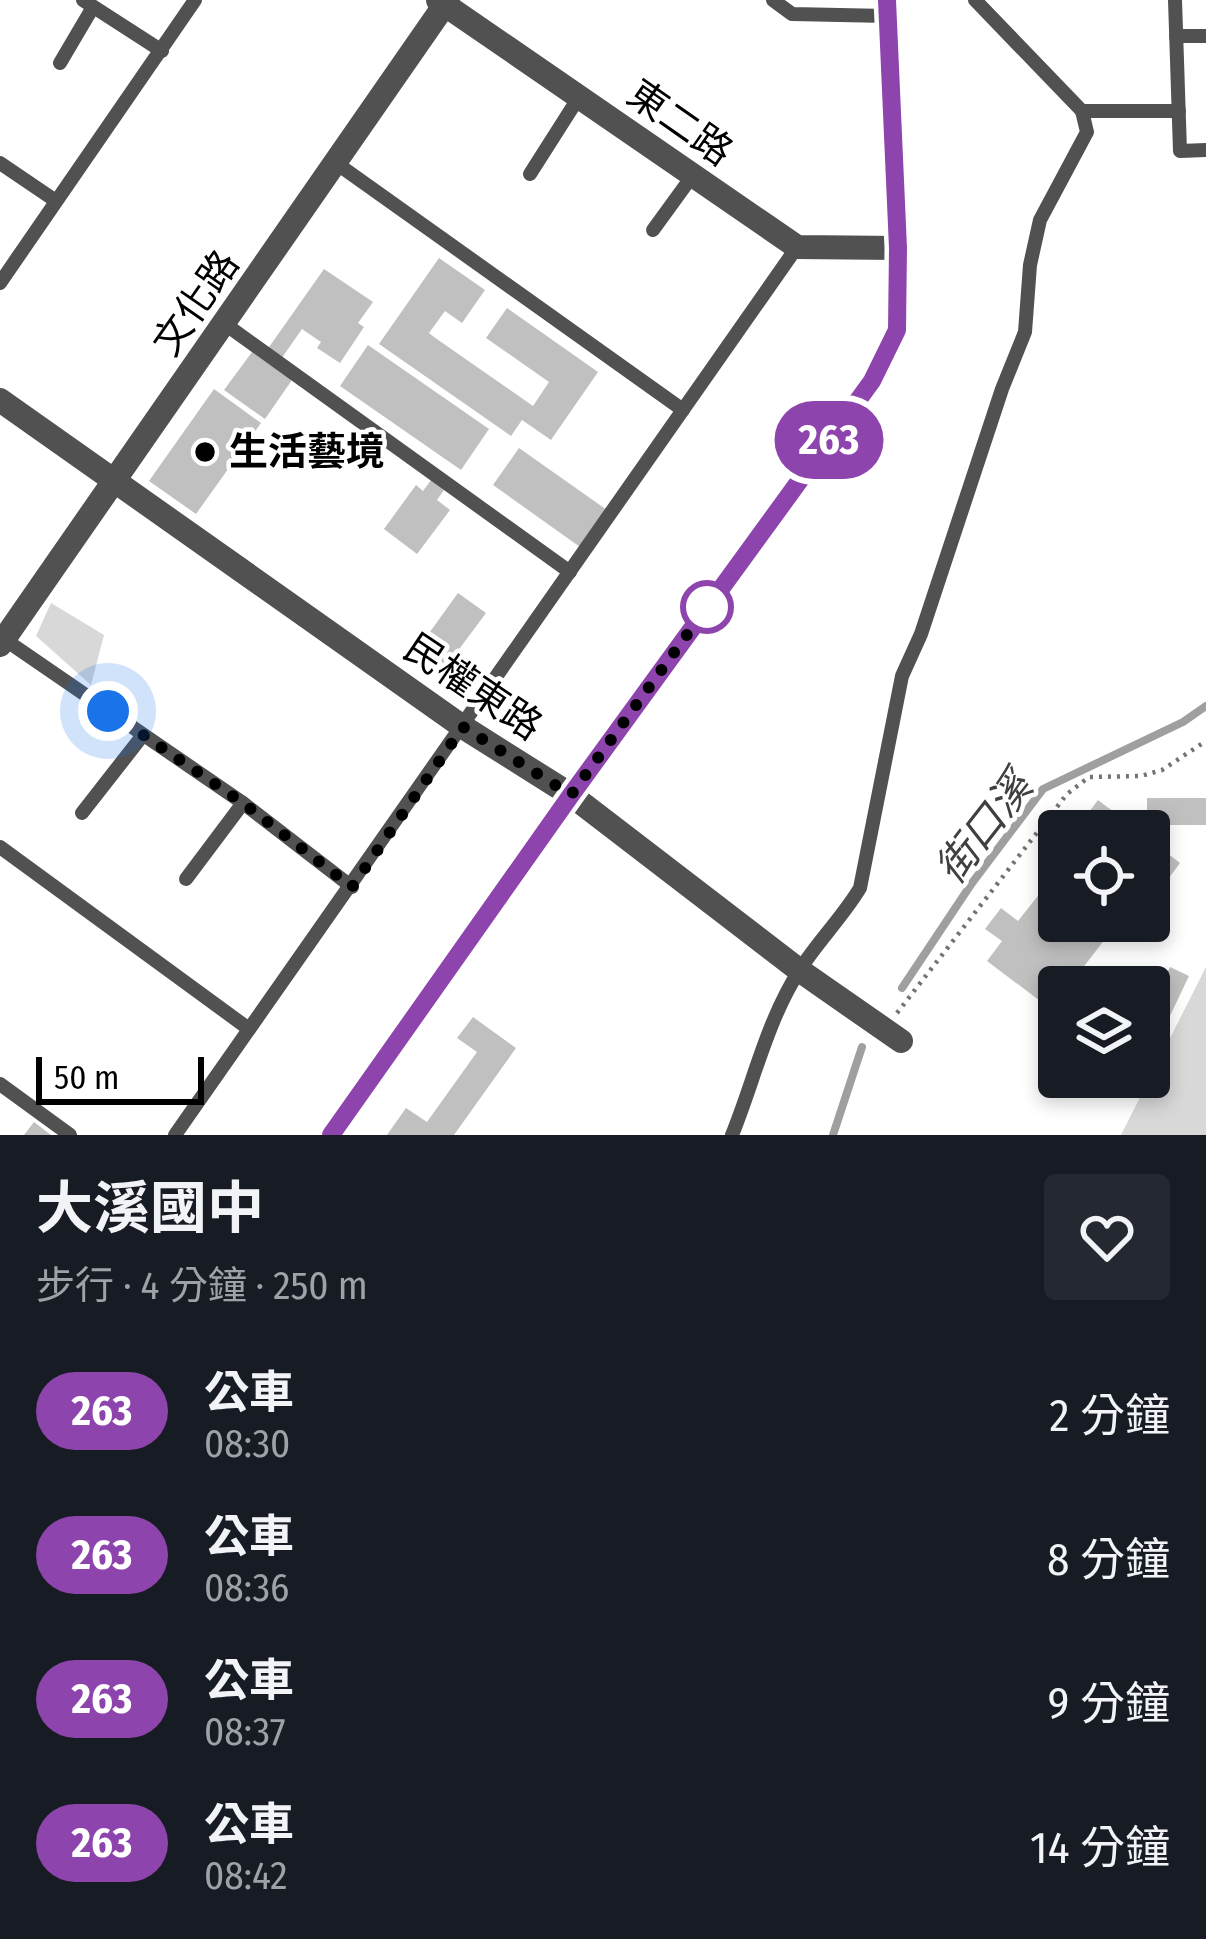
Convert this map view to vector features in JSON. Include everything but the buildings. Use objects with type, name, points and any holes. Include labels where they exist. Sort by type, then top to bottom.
[{"type":"street","name":"東二路","points":[[444,1],[797,247]]},
{"type":"street","name":"文化路","points":[[2,642],[226,324],[444,1]]},
{"type":"street","points":[[342,1131],[571,795],[872,381],[897,330],[887,8]]},
{"type":"street","points":[[797,247],[898,248]]},
{"type":"street","name":"民權東路","points":[[0,400],[463,727],[571,795],[799,970],[898,1029]]},
{"type":"lane","points":[[0,284],[195,0]]},
{"type":"lane","points":[[773,0],[792,14],[887,8]]},
{"type":"lane","points":[[732,1135],[768,1034],[799,970],[860,888],[902,676],[921,634],[1025,332],[1030,265],[1040,220],[1087,132],[1082,111],[975,0]]},
{"type":"lane","points":[[1174,0],[1180,151],[1206,150]]},
{"type":"lane","points":[[59,63],[88,3],[162,51]]},
{"type":"lane","points":[[1176,36],[1206,36]]},
{"type":"lane","points":[[530,174],[579,97]]},
{"type":"lane","points":[[1082,111],[1179,111]]},
{"type":"lane","points":[[0,163],[56,201]]},
{"type":"lane","points":[[336,163],[683,410]]},
{"type":"lane","points":[[653,230],[693,176]]},
{"type":"lane","points":[[175,1135],[797,247]]},
{"type":"lane","points":[[226,324],[570,572]]},
{"type":"lane","points":[[2,642],[243,803],[352,887]]},
{"type":"lane","points":[[82,813],[143,735]]},
{"type":"lane","points":[[185,879],[243,803]]},
{"type":"lane","points":[[0,848],[249,1029]]},
{"type":"lane","points":[[0,1084],[70,1135]]},
{"type":"path","points":[[898,1029],[1066,794],[1089,777],[1162,770],[1206,741]]},
{"type":"shaded area","points":[[51,603],[104,635],[91,685],[36,636]]},
{"type":"shaded area","points":[[1206,967],[1206,1135],[1121,1135],[1140,1098],[1170,1098],[1170,1038]]},
{"type":"waterway","name":"街口溪","points":[[902,988],[1043,789],[1183,722],[1206,706]]},
{"type":"waterway","name":"街口溪","points":[[833,1135],[862,1047]]},
{"type":"bus line","name":"263","points":[[331,1135],[872,381],[897,330],[887,0]]},
{"type":"place","name":"生活藝境","points":[[205,452]]},
{"type":"route","points":[[108,711],[243,803],[352,887],[463,727],[571,795],[707,607]]}]
